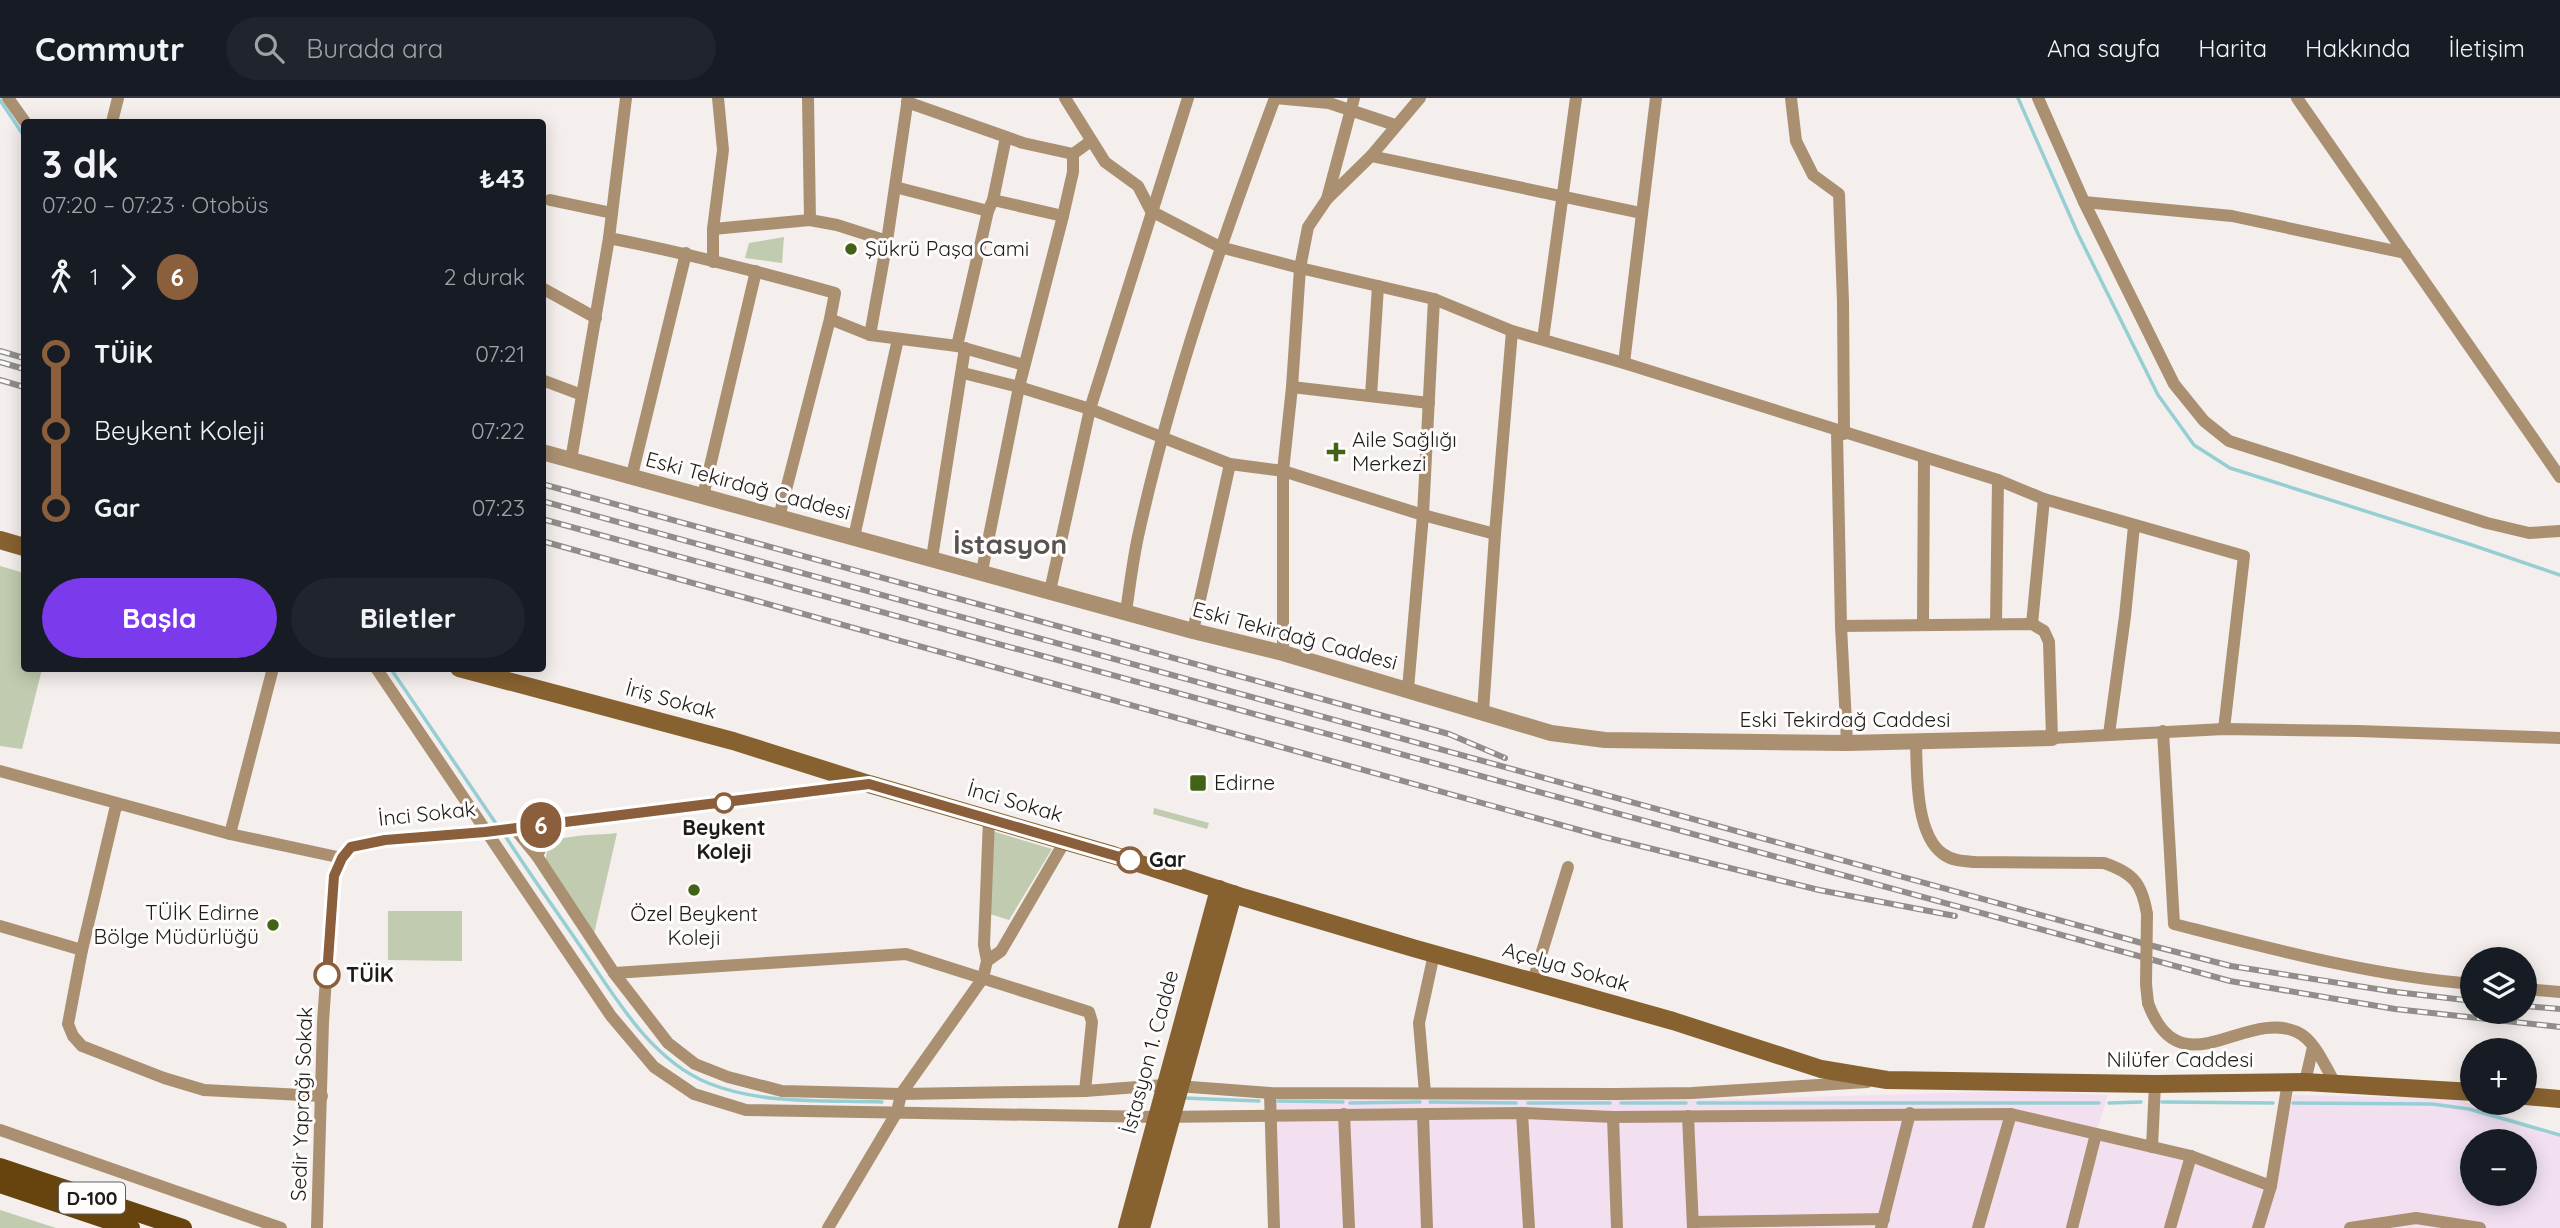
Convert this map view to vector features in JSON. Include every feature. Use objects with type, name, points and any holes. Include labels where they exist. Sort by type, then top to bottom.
[{"type":"main road","points":[[0,540],[21,546]]},
{"type":"main road","name":"İriş Sokak","points":[[473,672],[733,741],[869,784]]},
{"type":"main road","name":"İnci Sokak","points":[[869,784],[1226,891]]},
{"type":"main road","name":"Açelya Sokak","points":[[1226,891],[1434,954],[1685,1025],[1821,1069],[1887,1080]]},
{"type":"main road","name":"İstasyon 1. Cadde","points":[[1141,1228],[1164,1116],[1226,891]]},
{"type":"main road","name":"Nilüfer Caddesi","points":[[1887,1080],[2155,1084],[2296,1082],[2460,1091]]},
{"type":"main road","points":[[2537,1097],[2560,1099]]},
{"type":"main road","name":"İstasyon 1. Cadde","points":[[1127,1228],[1164,1116]]},
{"type":"main road","name":"D-100","points":[[0,1167],[183,1228]]},
{"type":"main road","name":"D-100","points":[[0,1184],[107,1224],[131,1228]]},
{"type":"street","points":[[8,98],[23,119]]},
{"type":"street","points":[[113,119],[118,98]]},
{"type":"street","points":[[572,460],[609,238],[626,98]]},
{"type":"street","points":[[713,262],[713,229],[723,150],[718,98]]},
{"type":"street","points":[[808,98],[810,220]]},
{"type":"street","points":[[1065,98],[1105,162],[1138,186],[1151,211],[1220,247],[1434,299],[1513,331],[1998,480],[2044,499],[2244,556],[2224,729]]},
{"type":"street","points":[[1049,591],[1090,409],[1188,98]]},
{"type":"street","points":[[1126,611],[1138,534],[1162,436],[1220,247],[1275,98],[1329,100],[1353,104],[1395,125]]},
{"type":"street","points":[[1283,653],[1283,471],[1300,268],[1308,227],[1327,199],[1371,156],[1420,98]]},
{"type":"street","points":[[1543,340],[1576,98]]},
{"type":"street","points":[[1623,363],[1656,98]]},
{"type":"street","points":[[1791,98],[1796,141],[1801,152],[1813,175],[1839,194],[1843,302],[1840,433],[1841,626],[1847,743]]},
{"type":"street","points":[[2038,98],[2084,202],[2174,384],[2204,421],[2229,441],[2487,523],[2529,533],[2560,531]]},
{"type":"street","points":[[2297,98],[2560,477]]},
{"type":"street","points":[[870,334],[908,100],[1023,143],[1073,154],[1091,141]]},
{"type":"street","points":[[1327,199],[1353,104]]},
{"type":"street","points":[[932,558],[963,373],[961,347],[1006,137]]},
{"type":"street","points":[[982,571],[1024,365],[1073,172],[1073,154]]},
{"type":"street","points":[[1371,156],[1641,213]]},
{"type":"street","points":[[895,187],[1063,216]]},
{"type":"street","points":[[550,200],[612,213]]},
{"type":"street","points":[[2084,202],[2232,216],[2405,253]]},
{"type":"street","points":[[713,229],[810,220],[837,225],[887,242]]},
{"type":"street","points":[[609,238],[686,253],[835,293],[779,517]]},
{"type":"street","points":[[632,475],[686,253]]},
{"type":"street","points":[[703,496],[756,271]]},
{"type":"street","points":[[1371,396],[1378,286]]},
{"type":"street","points":[[546,290],[596,318]]},
{"type":"street","points":[[1408,689],[1423,515],[1434,299]]},
{"type":"street","points":[[830,319],[870,334],[961,347],[1024,365]]},
{"type":"street","points":[[1483,712],[1513,331]]},
{"type":"street","points":[[854,537],[898,339]]},
{"type":"street","points":[[963,373],[1090,409],[1230,464],[1283,471],[1423,515],[1495,534]]},
{"type":"street","points":[[546,382],[582,395]]},
{"type":"street","points":[[1292,387],[1429,403]]},
{"type":"street","name":"Eski Tekirdağ Caddesi","points":[[546,453],[1193,631],[1283,653],[1551,733],[1605,740],[1847,743],[2052,737]]},
{"type":"street","points":[[1923,624],[1924,458]]},
{"type":"street","points":[[1193,631],[1230,464]]},
{"type":"street","points":[[1996,623],[1998,480]]},
{"type":"street","points":[[2032,624],[2044,499]]},
{"type":"street","points":[[2109,734],[2134,526]]},
{"type":"street","points":[[1841,626],[2032,624],[2044,631],[2049,642],[2052,737],[2224,729],[2560,738]]},
{"type":"street","points":[[230,834],[272,672]]},
{"type":"street","points":[[379,672],[611,1016],[654,1067],[695,1094],[746,1110],[1164,1116],[2011,1114],[2191,1156],[2271,1186]]},
{"type":"street","points":[[2163,731],[2174,924],[2291,954],[2433,981],[2460,983]]},
{"type":"street","points":[[1916,741],[1919,800],[1924,823],[1933,843],[1943,854],[1957,861],[2104,863],[2122,869],[2136,881],[2144,895],[2147,914],[2148,1003],[2161,1029],[2183,1043],[2215,1043],[2274,1028],[2298,1032],[2314,1047],[2335,1083]]},
{"type":"street","points":[[0,771],[230,834],[342,858]]},
{"type":"street","name":"İnci Sokak","points":[[342,858],[351,847],[385,840],[485,832],[869,784]]},
{"type":"street","points":[[118,805],[82,950],[68,1024],[73,1037],[82,1045],[164,1078],[204,1090],[322,1096]]},
{"type":"street","points":[[828,1228],[897,1112],[901,1094],[983,978],[987,961],[984,945],[989,819]]},
{"type":"street","points":[[537,856],[553,824]]},
{"type":"street","points":[[514,828],[537,856],[614,973],[668,1043],[695,1064],[728,1077],[782,1091],[901,1094],[1085,1091],[1172,1085],[1270,1093],[1692,1093],[1887,1080]]},
{"type":"street","points":[[987,961],[1001,951],[1065,841]]},
{"type":"street","name":"Sedir Yaprağı Sokak","points":[[317,1228],[323,1022],[334,876],[342,858]]},
{"type":"street","points":[[1533,981],[1568,867]]},
{"type":"street","points":[[0,926],[82,950]]},
{"type":"street","points":[[614,973],[906,954],[1088,1012],[1092,1022],[1085,1091]]},
{"type":"street","points":[[1424,1093],[1419,1023],[1434,954]]},
{"type":"street","points":[[2537,990],[2560,992]]},
{"type":"street","points":[[2258,1228],[2296,1082],[2314,1047]]},
{"type":"street","points":[[2152,1147],[2155,1084]]},
{"type":"street","points":[[1270,1093],[1274,1228]]},
{"type":"street","points":[[1688,1116],[1693,1225],[1882,1224],[1910,1113]]},
{"type":"street","points":[[1345,1114],[1349,1228]]},
{"type":"street","points":[[1522,1114],[1529,1228]]},
{"type":"street","points":[[1978,1228],[2011,1114]]},
{"type":"street","points":[[1423,1115],[1427,1228]]},
{"type":"street","points":[[1613,1117],[1617,1228]]},
{"type":"street","points":[[0,1130],[281,1228]]},
{"type":"street","points":[[2072,1228],[2096,1135]]},
{"type":"street","points":[[2171,1228],[2191,1156]]},
{"type":"street","points":[[2350,1228],[2414,1223],[2480,1228]]},
{"type":"shaded area","points":[[2018,1091],[2108,1095],[2096,1134],[2271,1186],[2293,1095],[2453,1098],[2460,1100],[2460,1115],[2502,1115],[2560,1135],[2560,1228],[1274,1228],[1270,1093],[1616,1094],[1698,1100]]},
{"type":"green space","points":[[784,237],[782,263],[745,258],[749,243]]},
{"type":"green space","points":[[0,566],[21,572],[21,672],[41,672],[22,749],[0,746]]},
{"type":"green space","points":[[1154,808],[1209,823],[1207,829],[1153,814]]},
{"type":"green space","points":[[992,831],[1052,849],[1009,920],[987,913]]},
{"type":"green space","points":[[617,833],[593,938],[546,860],[547,852],[551,844],[563,838]]},
{"type":"green space","points":[[388,911],[462,911],[462,961],[388,960]]},
{"type":"green space","points":[[0,1210],[56,1228],[0,1228]]},
{"type":"waterway","points":[[2018,98],[2078,234],[2158,395],[2194,445],[2230,468],[2560,575]]},
{"type":"waterway","points":[[0,100],[21,132]]},
{"type":"waterway","points":[[393,672],[499,828]]},
{"type":"waterway","points":[[504,834],[633,1021],[649,1040],[686,1072],[708,1083],[750,1095],[794,1100],[882,1102]]},
{"type":"waterway","points":[[1184,1098],[1259,1101]]},
{"type":"waterway","points":[[1278,1101],[1343,1102]]},
{"type":"waterway","points":[[1350,1103],[1420,1102]]},
{"type":"waterway","points":[[1430,1102],[1516,1103]]},
{"type":"waterway","points":[[2109,1103],[2141,1102]]},
{"type":"waterway","points":[[2162,1102],[2273,1103]]},
{"type":"waterway","points":[[1528,1103],[1610,1103]]},
{"type":"waterway","points":[[1621,1103],[1686,1103]]},
{"type":"waterway","points":[[1698,1103],[2099,1103]]},
{"type":"waterway","points":[[2293,1103],[2432,1104],[2469,1109],[2560,1135]]},
{"type":"railway","points":[[0,351],[21,357]]},
{"type":"railway","points":[[0,362],[21,368]]},
{"type":"railway","points":[[0,380],[21,386]]},
{"type":"railway","points":[[546,485],[1449,734],[1505,758]]},
{"type":"railway","points":[[546,502],[2149,945],[2231,966],[2460,999]]},
{"type":"railway","points":[[546,520],[2230,981],[2395,1009],[2560,1027]]},
{"type":"railway","points":[[546,542],[1604,837],[1819,890],[1955,916]]},
{"type":"railway","points":[[2537,1007],[2560,1009]]},
{"type":"bus line","name":"6","points":[[327,975],[334,876],[342,858],[351,847],[385,840],[485,832],[869,784],[1130,860]]},
{"type":"place","name":"Şükrü Paşa Cami","points":[[851,249]]},
{"type":"place","name":"Aile Sağlığı Merkezi","points":[[1336,452]]},
{"type":"place","name":"Edirne","points":[[1198,783]]},
{"type":"place","name":"Beykent Koleji","points":[[724,803]]},
{"type":"place","name":"Gar","points":[[1130,860]]},
{"type":"place","name":"Özel Beykent Koleji","points":[[694,890]]},
{"type":"place","name":"TÜİK Edirne Bölge Müdürlüğü","points":[[273,925]]},
{"type":"place","name":"TÜİK","points":[[327,975]]},
{"type":"district","name":"İstasyon","points":[[1010,544]]}]
